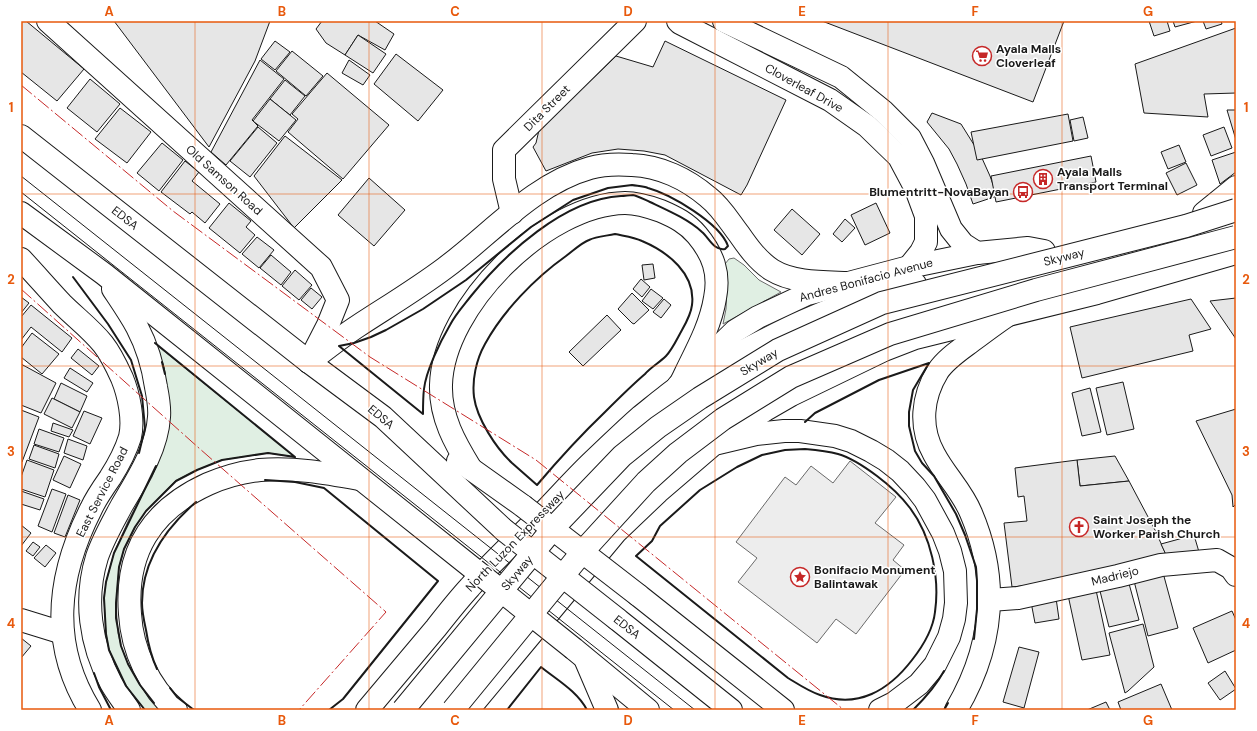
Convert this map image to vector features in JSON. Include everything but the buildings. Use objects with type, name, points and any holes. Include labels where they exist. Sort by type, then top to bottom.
[{"type":"main road","name":"Old Samson Road","points":[[48,21],[321,267],[338,300],[309,362]]},
{"type":"main road","name":"Dita Street","points":[[512,213],[504,179],[504,150],[634,21]]},
{"type":"main road","name":"Cloverleaf Drive","points":[[678,21],[830,100],[867,126],[899,157],[916,189],[926,216],[926,242],[921,252],[909,267]]},
{"type":"main road","name":"Cloverleaf Drive","points":[[724,21],[841,77],[883,111],[910,138],[923,162],[951,228],[964,244],[977,253]]},
{"type":"main road","name":"EDSA","points":[[21,136],[309,362],[383,417],[504,530],[731,710]]},
{"type":"main road","points":[[309,362],[356,327],[443,270],[472,248],[512,213],[556,183],[591,168],[608,165],[640,165],[655,168],[685,181],[709,197],[754,254],[772,270],[797,279],[845,284],[878,292]]},
{"type":"main road","points":[[1204,213],[1236,187]]},
{"type":"main road","points":[[471,469],[455,443],[446,423],[440,388],[445,355],[453,336],[476,297],[509,261],[538,237],[574,216],[590,210],[617,204],[644,205],[680,220],[691,228],[708,249],[714,262],[716,274],[715,299],[706,330],[678,386]]},
{"type":"main road","name":"Andres Bonifacio Avenue","points":[[678,386],[742,351],[837,307],[878,292],[1027,261],[1044,251],[1236,204]]},
{"type":"main road","name":"Skyway","points":[[403,710],[556,525],[622,456],[700,398],[778,350],[882,303],[1186,226],[1236,210]]},
{"type":"main road","points":[[21,213],[104,274],[648,710]]},
{"type":"main road","name":"Skyway","points":[[453,710],[584,550],[646,482],[678,453],[723,419],[791,377],[890,334],[1036,290],[1236,238]]},
{"type":"main road","name":"Andres Bonifacio Avenue","points":[[678,386],[735,331],[758,317],[808,294],[909,267],[977,253],[1028,248],[1044,251]]},
{"type":"main road","points":[[468,710],[616,532],[714,444],[765,410],[798,392],[884,350],[915,338],[1097,293],[1236,253]]},
{"type":"main road","name":"East Service Road","points":[[21,259],[61,303],[103,344],[114,361],[129,400],[131,416],[130,437],[122,455],[90,509],[72,552],[65,583],[63,599],[63,633],[70,671],[90,710]]},
{"type":"main road","points":[[104,274],[137,327],[148,351],[158,394],[159,416],[153,446],[143,468],[104,539],[97,556],[90,596],[93,634],[97,652],[112,684],[129,710]]},
{"type":"main road","points":[[817,316],[845,284]]},
{"type":"main road","points":[[956,710],[967,691],[981,656],[988,626],[990,600],[987,568],[976,523],[966,501],[934,455],[927,440],[923,422],[924,406],[930,386],[939,370],[954,354],[1008,315]]},
{"type":"main road","name":"North Luzon Expressway","points":[[367,710],[470,586],[593,461],[639,418],[678,386]]},
{"type":"main road","points":[[383,417],[471,469],[523,506],[785,709]]},
{"type":"main road","points":[[714,444],[756,434],[784,431],[835,436],[864,448],[886,460],[900,471],[925,500],[943,533],[950,551],[955,572],[956,588],[954,619],[949,637],[935,665],[927,675],[906,695],[880,710]]},
{"type":"main road","points":[[176,710],[165,699],[145,669],[135,647],[130,625],[130,577],[138,551],[149,529],[176,502],[219,479],[242,472],[301,469],[362,480]]},
{"type":"main road","points":[[409,710],[546,510]]},
{"type":"main road","name":"Madriejo","points":[[990,600],[1018,598],[1161,565],[1217,560],[1231,568],[1236,575]]},
{"type":"main road","points":[[21,620],[63,633]]},
{"type":"main road","points":[[579,654],[607,710]]},
{"type":"green space","points":[[734,258],[744,265],[759,280],[781,292],[723,324],[726,309],[727,290],[725,264],[729,259]]},
{"type":"green space","points":[[154,343],[295,457],[268,453],[222,460],[197,470],[175,481],[146,511],[135,527],[124,549],[119,567],[116,603],[118,633],[128,664],[149,697],[161,710],[145,710],[126,686],[109,650],[106,634],[104,598],[106,582],[114,553],[129,519],[152,477],[159,459],[169,400],[164,369]]},
{"type":"shaded area","points":[[850,461],[896,497],[875,523],[904,545],[893,560],[905,570],[856,634],[836,619],[817,643],[738,582],[757,558],[736,542],[785,477],[796,485],[811,466],[833,483]]},
{"type":"tram line","points":[[21,176],[695,710]]},
{"type":"tram line","points":[[21,192],[674,710]]},
{"type":"wall","points":[[632,185],[657,191],[681,203],[705,219],[715,228],[723,237],[728,246],[725,249],[718,248],[712,244],[702,232],[684,219],[633,195],[600,199],[578,207],[557,218],[537,231],[501,263],[471,296],[454,318],[430,365],[425,382],[423,414],[339,346],[371,337],[423,309],[466,280],[531,227],[573,200],[608,188],[632,185]]},
{"type":"wall","points":[[615,234],[636,238],[652,246],[661,251],[678,266],[690,283],[692,294],[691,312],[668,354],[650,369],[596,421],[570,447],[537,485],[506,457],[483,424],[474,397],[475,370],[477,363],[492,332],[510,307],[531,285],[583,243],[595,238],[615,234]]},
{"type":"wall","points":[[73,277],[108,324],[131,360],[142,396],[145,428],[139,453]]},
{"type":"wall","points":[[154,703],[140,685],[128,664],[121,646],[116,618],[119,567],[124,549],[135,527],[146,511],[176,481],[197,470],[222,460],[268,453],[295,457],[155,343]]},
{"type":"wall","points":[[162,362],[165,374]]},
{"type":"wall","points":[[805,422],[815,413],[879,380],[929,363],[913,390],[909,412],[909,426],[915,451],[922,463],[934,476],[956,514],[976,567],[977,609],[974,639]]},
{"type":"wall","points":[[805,449],[830,452],[848,458],[863,466],[886,483],[903,499],[917,519],[932,557],[935,571],[936,599],[934,619],[927,638],[912,660],[893,680],[883,688],[860,698],[847,700],[834,699],[820,695],[788,678],[636,556],[652,541],[660,526],[700,490],[737,467],[762,455],[785,450],[805,449]]},
{"type":"wall","points":[[145,710],[126,686],[109,650],[106,634],[104,598],[106,582],[114,553],[156,466]]},
{"type":"wall","points":[[265,480],[295,482],[324,488],[438,581],[343,699],[329,710]]},
{"type":"wall","points":[[157,669],[149,645],[142,610],[143,588],[146,573],[151,559],[166,534],[196,502]]},
{"type":"wall","points":[[507,710],[541,667],[572,691],[587,710]]},
{"type":"wall","points":[[913,710],[930,692],[944,671]]},
{"type":"wall","points":[[94,673],[99,687],[111,710]]},
{"type":"wall","points":[[170,688],[177,697],[194,710]]},
{"type":"wall","points":[[944,710],[948,703]]},
{"type":"power","points":[[21,85],[173,211],[370,357],[536,460],[844,710]]},
{"type":"power","points":[[21,289],[386,612],[299,710]]},
{"type":"place","name":"Ayala Malls Cloverleaf","points":[[982,56]]},
{"type":"place","name":"Ayala Malls Transport Terminal","points":[[1043,179]]},
{"type":"place","name":"Blumentritt-NovaBayan","points":[[1023,192]]},
{"type":"place","name":"Saint Joseph the Worker Parish Church","points":[[1079,527]]},
{"type":"place","name":"Bonifacio Monument Balintawak","points":[[800,577]]}]
